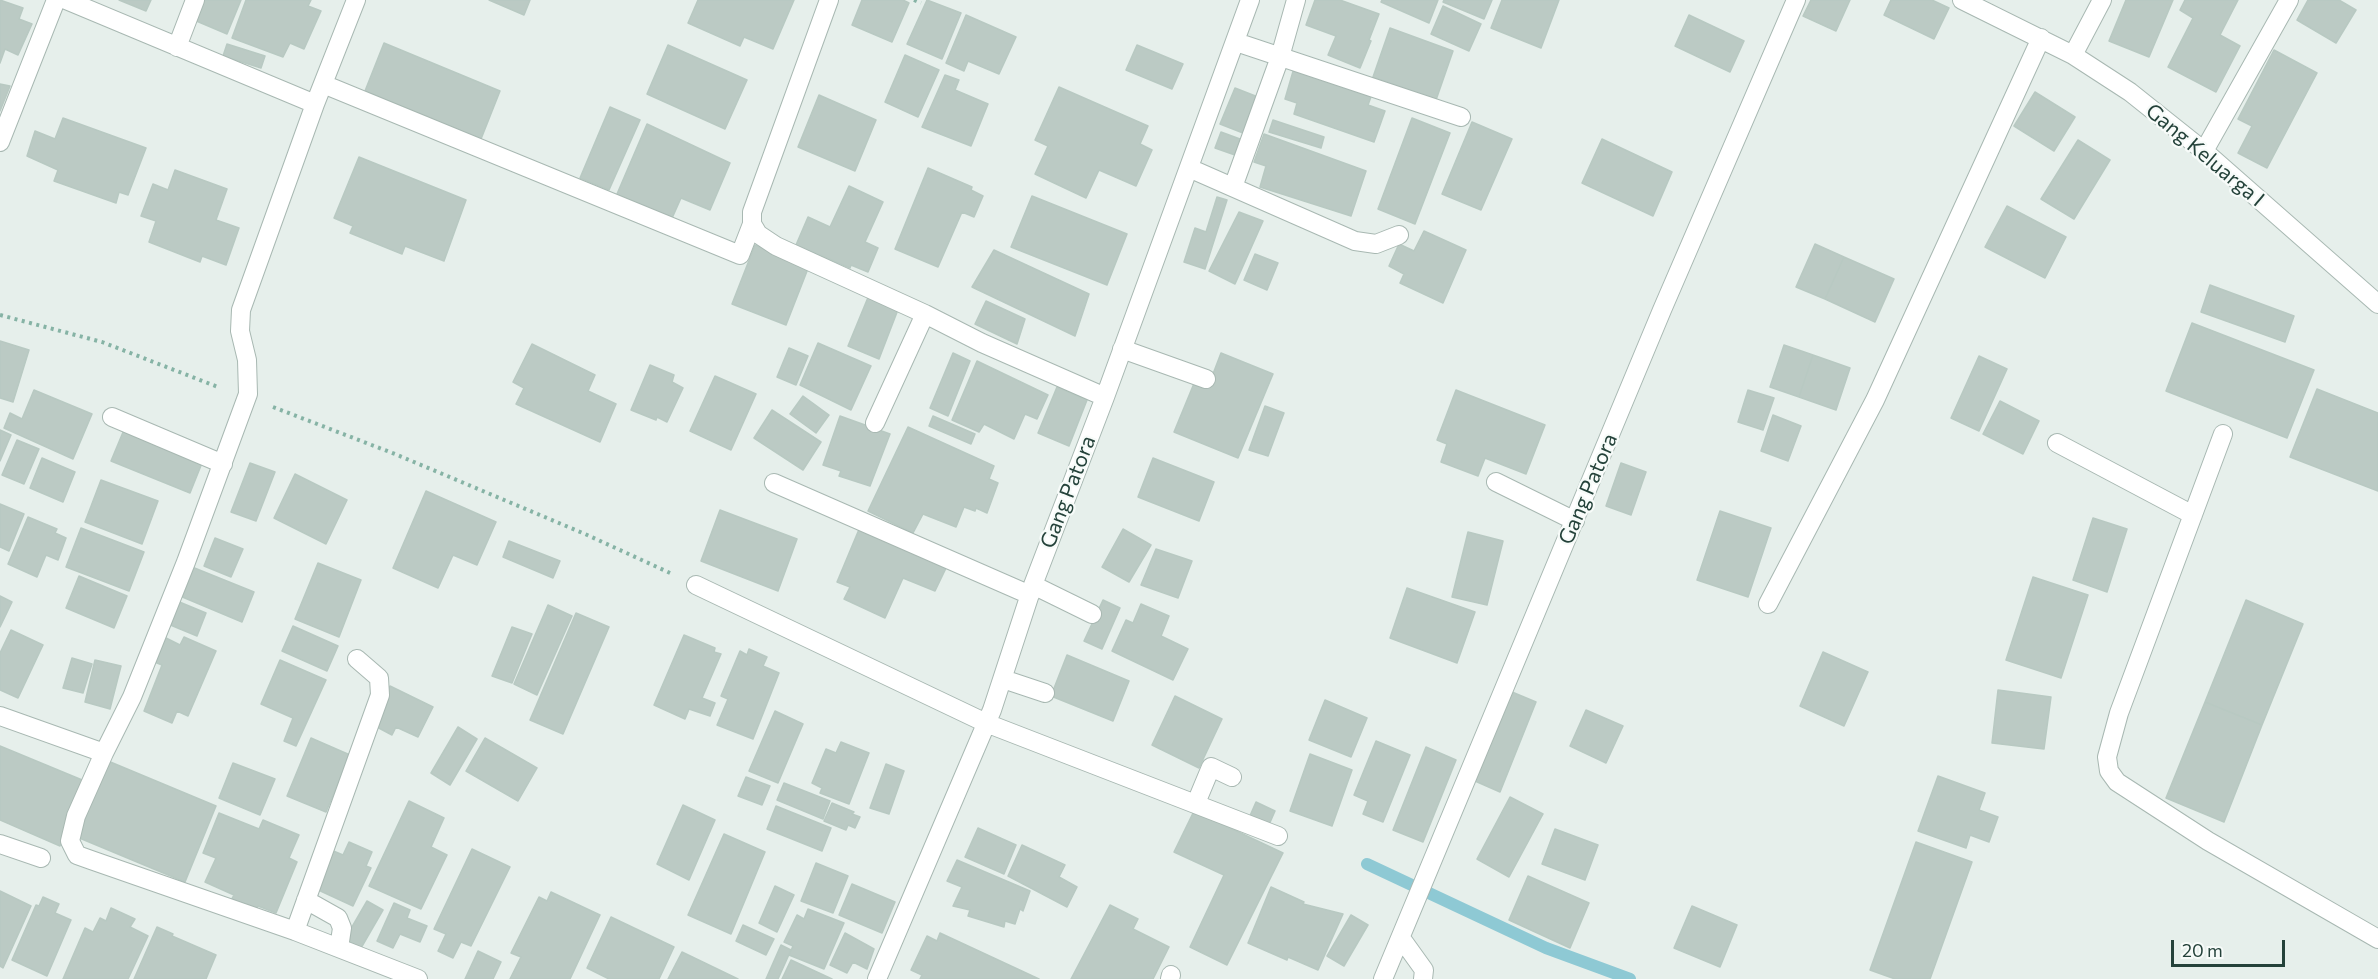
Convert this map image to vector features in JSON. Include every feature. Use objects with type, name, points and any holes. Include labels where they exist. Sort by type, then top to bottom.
[{"type":"street","points":[[0,142],[56,0]]},
{"type":"street","points":[[66,0],[315,104]]},
{"type":"street","points":[[177,47],[195,0]]},
{"type":"street","points":[[356,0],[315,104],[241,310],[240,331],[247,360],[247,396],[223,464],[132,697],[104,753],[72,830],[70,841],[77,855],[295,931],[418,979]]},
{"type":"street","points":[[323,84],[740,255],[752,224],[752,212],[829,0]]},
{"type":"street","name":"Gang Patora","points":[[877,979],[989,716],[1031,590],[1105,397],[1250,0]]},
{"type":"street","points":[[1233,187],[1280,57],[1296,0]]},
{"type":"street","name":"Gang Patora","points":[[1383,979],[1662,310],[1796,0]]},
{"type":"street","name":"Gang Keluarga I","points":[[1962,0],[2073,55],[2130,92],[2205,151],[2378,304]]},
{"type":"street","points":[[2073,55],[2102,0]]},
{"type":"street","points":[[2205,151],[2289,0]]},
{"type":"street","points":[[1768,604],[1875,400],[2041,38]]},
{"type":"street","points":[[1236,42],[1461,117]]},
{"type":"street","points":[[1189,168],[1355,241],[1376,244],[1399,235]]},
{"type":"street","points":[[752,224],[758,234],[776,246],[925,314],[982,343],[1105,397]]},
{"type":"street","points":[[875,423],[925,314]]},
{"type":"street","points":[[1122,349],[1206,379]]},
{"type":"street","points":[[112,417],[223,464]]},
{"type":"street","points":[[2223,434],[2119,713],[2108,757],[2109,771],[2116,782],[2208,841],[2378,939]]},
{"type":"street","points":[[2057,443],[2193,515]]},
{"type":"street","points":[[1496,482],[1575,521]]},
{"type":"street","points":[[774,483],[1092,614]]},
{"type":"street","points":[[696,585],[989,716],[1278,836]]},
{"type":"street","points":[[295,931],[380,696],[379,678],[357,659]]},
{"type":"street","points":[[1003,679],[1045,693]]},
{"type":"street","points":[[0,716],[104,753]]},
{"type":"street","points":[[1196,803],[1211,767],[1232,777]]},
{"type":"street","points":[[0,844],[40,858]]},
{"type":"street","points":[[306,900],[338,918],[342,928],[339,948]]},
{"type":"street","points":[[1401,938],[1424,970],[1424,979]]},
{"type":"path","points":[[914,0],[921,3]]},
{"type":"path","points":[[0,315],[102,342],[247,396],[395,454],[585,534],[696,585]]},
{"type":"building","points":[[0,0],[23,8],[19,19],[32,24],[18,55],[5,49],[0,63]]},
{"type":"building","points":[[119,0],[151,0],[146,11]]},
{"type":"building","points":[[202,0],[241,0],[227,34],[194,20]]},
{"type":"building","points":[[246,0],[311,0],[308,6],[321,11],[304,49],[290,43],[283,57],[232,38]]},
{"type":"building","points":[[489,0],[530,0],[524,15]]},
{"type":"building","points":[[698,0],[794,0],[773,49],[744,37],[740,46],[688,23]]},
{"type":"building","points":[[862,0],[903,0],[909,3],[892,42],[852,25]]},
{"type":"building","points":[[927,0],[961,13],[942,59],[907,44]]},
{"type":"building","points":[[1315,0],[1340,0],[1379,14],[1360,68],[1328,55],[1336,36],[1306,25]]},
{"type":"building","points":[[1382,0],[1438,0],[1429,23],[1381,2]]},
{"type":"building","points":[[1444,0],[1492,0],[1484,19],[1443,2]]},
{"type":"building","points":[[1502,0],[1559,0],[1541,48],[1491,28]]},
{"type":"building","points":[[1811,0],[1850,0],[1836,31],[1803,16]]},
{"type":"building","points":[[1891,0],[1932,0],[1949,8],[1934,39],[1884,15]]},
{"type":"building","points":[[2126,0],[2173,0],[2149,57],[2109,41]]},
{"type":"building","points":[[2185,0],[2238,0],[2220,35],[2240,46],[2216,92],[2168,67],[2193,18],[2180,10]]},
{"type":"building","points":[[2308,0],[2339,0],[2356,10],[2336,43],[2297,20]]},
{"type":"building","points":[[1443,6],[1481,24],[1469,51],[1431,34]]},
{"type":"building","points":[[966,15],[1016,37],[999,74],[968,61],[964,71],[946,63]]},
{"type":"building","points":[[1689,15],[1744,41],[1730,72],[1675,46]]},
{"type":"building","points":[[1390,28],[1453,51],[1436,100],[1373,77]]},
{"type":"building","points":[[384,43],[500,91],[481,139],[365,91]]},
{"type":"building","points":[[227,44],[265,56],[261,68],[223,56]]},
{"type":"building","points":[[668,45],[747,80],[725,129],[647,94]]},
{"type":"building","points":[[1137,45],[1183,64],[1172,89],[1126,70]]},
{"type":"building","points":[[2274,50],[2317,73],[2267,168],[2238,153],[2252,126],[2238,119]]},
{"type":"building","points":[[905,55],[939,70],[918,117],[885,102]]},
{"type":"building","points":[[1294,68],[1372,94],[1368,105],[1385,111],[1374,142],[1294,114],[1297,103],[1285,99]]},
{"type":"building","points":[[945,75],[959,80],[955,90],[988,104],[971,146],[922,127]]},
{"type":"building","points":[[0,84],[10,86],[0,111]]},
{"type":"building","points":[[1059,87],[1148,126],[1140,144],[1152,150],[1136,186],[1099,170],[1086,198],[1035,174],[1048,146],[1035,140]]},
{"type":"building","points":[[1235,88],[1258,97],[1243,133],[1220,124]]},
{"type":"building","points":[[2035,92],[2075,117],[2054,151],[2014,126]]},
{"type":"building","points":[[819,95],[876,120],[855,171],[798,147]]},
{"type":"building","points":[[610,107],[640,120],[609,190],[580,178]]},
{"type":"building","points":[[63,118],[146,148],[128,195],[119,192],[116,203],[54,181],[58,170],[27,156],[35,131],[55,139]]},
{"type":"building","points":[[1412,118],[1450,133],[1415,224],[1378,209]]},
{"type":"building","points":[[1273,120],[1324,137],[1321,148],[1269,132]]},
{"type":"building","points":[[1472,122],[1512,139],[1481,210],[1442,194]]},
{"type":"building","points":[[647,124],[730,163],[710,210],[681,198],[669,225],[614,201]]},
{"type":"building","points":[[1221,132],[1240,139],[1235,155],[1215,148]]},
{"type":"building","points":[[1264,134],[1366,171],[1351,216],[1260,187],[1266,166],[1254,162]]},
{"type":"building","points":[[1602,139],[1672,172],[1653,216],[1582,183]]},
{"type":"building","points":[[2078,140],[2110,160],[2074,219],[2041,199]]},
{"type":"building","points":[[359,157],[466,200],[444,261],[405,246],[402,254],[350,233],[353,226],[334,218]]},
{"type":"building","points":[[928,168],[972,187],[971,190],[983,196],[974,217],[962,212],[938,267],[895,249]]},
{"type":"building","points":[[175,170],[227,189],[216,220],[239,228],[226,265],[202,256],[200,262],[149,242],[156,221],[141,216],[153,184],[168,190]]},
{"type":"building","points":[[849,186],[883,202],[865,242],[878,248],[868,272],[851,265],[850,268],[796,245],[808,217],[830,227]]},
{"type":"building","points":[[1032,196],[1127,234],[1107,285],[1011,247]]},
{"type":"building","points":[[1217,197],[1227,200],[1205,269],[1184,262],[1195,228],[1206,232]]},
{"type":"building","points":[[2007,206],[2066,237],[2045,278],[1985,247]]},
{"type":"building","points":[[1239,212],[1263,221],[1235,284],[1209,271]]},
{"type":"building","points":[[1424,231],[1466,250],[1443,303],[1400,283],[1404,274],[1389,266],[1399,244],[1414,251]]},
{"type":"building","points":[[1815,244],[1844,257],[1825,299],[1796,287]]},
{"type":"building","points":[[755,245],[809,266],[786,325],[732,304]]},
{"type":"building","points":[[994,250],[1089,294],[1075,336],[972,287]]},
{"type":"building","points":[[1255,254],[1278,263],[1267,290],[1244,280]]},
{"type":"building","points":[[1844,257],[1894,279],[1875,322],[1825,299]]},
{"type":"building","points":[[2210,285],[2294,316],[2285,342],[2201,312]]},
{"type":"building","points":[[869,295],[899,307],[879,359],[848,346]]},
{"type":"building","points":[[986,301],[1025,319],[1017,344],[975,324]]},
{"type":"building","points":[[2192,323],[2314,370],[2287,438],[2166,391]]},
{"type":"building","points":[[0,341],[29,350],[13,402],[0,398]]},
{"type":"building","points":[[818,343],[871,366],[851,410],[800,385]]},
{"type":"building","points":[[532,344],[595,375],[588,391],[616,404],[600,442],[516,404],[524,388],[513,382]]},
{"type":"building","points":[[1784,345],[1813,355],[1799,397],[1770,387]]},
{"type":"building","points":[[789,348],[808,356],[796,385],[777,377]]},
{"type":"building","points":[[953,353],[970,361],[948,416],[930,408]]},
{"type":"building","points":[[1221,353],[1273,374],[1238,458],[1174,432],[1195,381],[1208,387]]},
{"type":"building","points":[[1813,355],[1850,368],[1836,410],[1799,397]]},
{"type":"building","points":[[1979,356],[2007,369],[1979,431],[1951,418]]},
{"type":"building","points":[[977,361],[1048,395],[1037,419],[1025,414],[1014,439],[984,424],[979,432],[952,420]]},
{"type":"building","points":[[650,365],[674,375],[672,382],[683,388],[667,422],[631,410]]},
{"type":"building","points":[[715,376],[756,394],[731,450],[690,431]]},
{"type":"building","points":[[1057,387],[1087,400],[1069,446],[1038,433]]},
{"type":"building","points":[[2317,389],[2378,413],[2378,491],[2290,457]]},
{"type":"building","points":[[34,390],[92,414],[73,459],[4,428],[10,413],[22,419]]},
{"type":"building","points":[[1456,390],[1545,425],[1526,474],[1485,458],[1478,476],[1441,462],[1447,444],[1437,440]]},
{"type":"building","points":[[1748,390],[1774,398],[1763,430],[1738,422]]},
{"type":"building","points":[[803,396],[829,415],[816,433],[790,414]]},
{"type":"building","points":[[2000,401],[2039,421],[2023,454],[1983,434]]},
{"type":"building","points":[[1265,406],[1284,413],[1268,456],[1249,450]]},
{"type":"building","points":[[772,410],[821,442],[803,470],[754,438]]},
{"type":"building","points":[[1773,415],[1801,426],[1788,461],[1761,451]]},
{"type":"building","points":[[840,416],[890,434],[870,486],[839,476],[841,471],[823,465]]},
{"type":"building","points":[[933,416],[975,434],[971,444],[929,426]]},
{"type":"building","points":[[126,425],[204,458],[190,493],[111,461]]},
{"type":"building","points":[[908,427],[994,466],[989,479],[998,483],[987,513],[976,508],[975,511],[964,507],[956,527],[923,514],[913,533],[868,511]]},
{"type":"building","points":[[0,430],[11,435],[0,461]]},
{"type":"building","points":[[17,440],[39,449],[24,484],[2,475]]},
{"type":"building","points":[[42,458],[75,472],[63,502],[30,488]]},
{"type":"building","points":[[1153,458],[1214,482],[1199,521],[1138,497]]},
{"type":"building","points":[[250,463],[275,472],[256,521],[231,512]]},
{"type":"building","points":[[1621,463],[1646,472],[1631,515],[1606,506]]},
{"type":"building","points":[[295,474],[347,500],[326,544],[274,518]]},
{"type":"building","points":[[101,480],[158,501],[142,544],[85,522]]},
{"type":"building","points":[[426,491],[496,522],[477,565],[453,555],[438,588],[393,568]]},
{"type":"building","points":[[0,504],[24,514],[9,551],[0,547]]},
{"type":"building","points":[[720,510],[797,539],[778,591],[701,561]]},
{"type":"building","points":[[1720,511],[1771,528],[1748,597],[1697,580]]},
{"type":"building","points":[[28,517],[57,529],[55,533],[66,538],[58,560],[46,555],[37,577],[8,564]]},
{"type":"building","points":[[2093,518],[2127,529],[2107,592],[2073,580]]},
{"type":"building","points":[[860,527],[948,564],[935,591],[903,578],[885,618],[844,599],[850,587],[837,582]]},
{"type":"building","points":[[81,528],[144,552],[129,591],[66,567]]},
{"type":"building","points":[[1123,529],[1151,545],[1129,582],[1102,567]]},
{"type":"building","points":[[1468,532],[1503,541],[1487,605],[1452,597]]},
{"type":"building","points":[[215,538],[243,549],[231,577],[204,566]]},
{"type":"building","points":[[509,541],[560,561],[553,578],[503,557]]},
{"type":"building","points":[[1156,549],[1192,561],[1178,598],[1141,585]]},
{"type":"building","points":[[318,563],[361,580],[339,637],[295,619]]},
{"type":"building","points":[[192,567],[254,592],[242,622],[180,596]]},
{"type":"building","points":[[79,576],[127,596],[114,628],[66,608]]},
{"type":"building","points":[[2033,577],[2088,595],[2061,678],[2006,660]]},
{"type":"building","points":[[1407,588],[1475,612],[1457,663],[1390,638]]},
{"type":"building","points":[[0,596],[12,602],[0,627]]},
{"type":"building","points":[[1103,600],[1120,608],[1102,649],[1084,641]]},
{"type":"building","points":[[2246,600],[2303,624],[2262,725],[2205,702]]},
{"type":"building","points":[[177,601],[206,613],[197,636],[168,624]]},
{"type":"building","points":[[1141,604],[1169,616],[1161,636],[1188,649],[1173,680],[1112,651],[1126,620],[1133,623]]},
{"type":"building","points":[[548,605],[572,616],[537,695],[514,684]]},
{"type":"building","points":[[576,613],[609,627],[563,734],[530,720]]},
{"type":"building","points":[[293,626],[338,646],[327,671],[282,651]]},
{"type":"building","points":[[512,627],[532,634],[512,683],[492,676]]},
{"type":"building","points":[[11,630],[43,645],[18,698],[0,690],[0,653]]},
{"type":"building","points":[[684,635],[715,648],[714,652],[721,654],[702,698],[715,703],[710,716],[689,709],[685,719],[654,705]]},
{"type":"building","points":[[164,637],[180,645],[184,637],[216,651],[188,716],[177,711],[172,723],[144,711],[162,665],[152,661]]},
{"type":"building","points":[[749,649],[767,657],[763,666],[779,673],[753,739],[717,725],[728,699],[721,696],[740,651],[747,655]]},
{"type":"building","points":[[1823,652],[1868,672],[1844,726],[1800,706]]},
{"type":"building","points":[[1067,655],[1129,681],[1113,721],[1051,696]]},
{"type":"building","points":[[72,658],[92,664],[83,693],[63,688]]},
{"type":"building","points":[[95,660],[121,666],[110,709],[85,702]]},
{"type":"building","points":[[280,660],[326,680],[296,746],[284,741],[293,718],[261,704]]},
{"type":"building","points":[[390,686],[433,707],[418,737],[396,727],[392,735],[375,726],[375,716]]},
{"type":"building","points":[[1998,690],[2051,697],[2044,749],[1992,743]]},
{"type":"building","points":[[1512,692],[1536,702],[1500,792],[1475,781]]},
{"type":"building","points":[[1175,696],[1222,719],[1199,768],[1152,745]]},
{"type":"building","points":[[1325,700],[1367,718],[1351,757],[1309,740]]},
{"type":"building","points":[[2205,702],[2262,725],[2224,822],[2166,798]]},
{"type":"building","points":[[1586,710],[1623,726],[1606,763],[1570,746]]},
{"type":"building","points":[[775,711],[803,724],[778,783],[749,771]]},
{"type":"building","points":[[458,727],[477,739],[450,785],[431,773]]},
{"type":"building","points":[[311,738],[350,755],[326,812],[287,796]]},
{"type":"building","points":[[485,738],[537,768],[518,801],[466,771]]},
{"type":"building","points":[[1376,741],[1410,755],[1383,822],[1363,814],[1368,801],[1354,795]]},
{"type":"building","points":[[841,742],[869,753],[849,804],[820,793],[822,788],[812,783],[826,749],[836,753]]},
{"type":"building","points":[[0,746],[87,782],[60,846],[0,820]]},
{"type":"building","points":[[1426,747],[1456,760],[1423,842],[1393,830]]},
{"type":"building","points":[[1310,754],[1352,770],[1332,826],[1290,811]]},
{"type":"building","points":[[108,761],[216,806],[185,882],[77,837]]},
{"type":"building","points":[[233,763],[275,779],[260,815],[219,798]]},
{"type":"building","points":[[886,764],[904,771],[889,814],[870,808]]},
{"type":"building","points":[[1938,776],[1985,793],[1979,810],[1998,817],[1989,842],[1970,835],[1966,848],[1918,831]]},
{"type":"building","points":[[746,777],[770,786],[762,805],[738,796]]},
{"type":"building","points":[[784,783],[830,801],[823,819],[777,800]]},
{"type":"building","points":[[1510,797],[1543,814],[1509,877],[1477,859]]},
{"type":"building","points":[[409,801],[444,818],[431,847],[447,855],[421,909],[369,886]]},
{"type":"building","points":[[1256,802],[1275,811],[1268,827],[1249,818]]},
{"type":"building","points":[[832,803],[860,817],[855,828],[848,825],[846,830],[824,821]]},
{"type":"building","points":[[683,805],[715,820],[689,880],[657,864]]},
{"type":"building","points":[[776,806],[831,828],[822,851],[767,829]]},
{"type":"building","points":[[1194,811],[1283,853],[1227,965],[1190,947],[1224,875],[1174,852]]},
{"type":"building","points":[[219,813],[259,829],[263,820],[299,835],[289,858],[297,862],[276,913],[258,906],[255,912],[230,902],[234,895],[205,882],[216,858],[203,853]]},
{"type":"building","points":[[978,828],[1016,845],[1004,874],[965,857]]},
{"type":"building","points":[[1555,829],[1598,845],[1585,880],[1542,864]]},
{"type":"building","points":[[724,834],[765,852],[731,934],[688,915]]},
{"type":"building","points":[[349,842],[372,852],[366,866],[371,868],[353,906],[314,888],[331,850],[343,855]]},
{"type":"building","points":[[1916,842],[1972,862],[1930,979],[1895,979],[1870,970]]},
{"type":"building","points":[[1022,845],[1065,865],[1059,877],[1077,887],[1067,907],[1008,876]]},
{"type":"building","points":[[472,849],[510,867],[471,946],[461,942],[453,958],[438,951],[446,934],[434,929]]},
{"type":"building","points":[[957,860],[1030,891],[1023,911],[1020,909],[1015,924],[1005,921],[1004,927],[968,916],[970,910],[953,906],[962,887],[947,881]]},
{"type":"building","points":[[816,863],[848,876],[833,913],[801,901]]},
{"type":"building","points":[[1528,876],[1589,903],[1570,948],[1509,920]]},
{"type":"building","points":[[852,884],[895,902],[882,933],[839,915]]},
{"type":"building","points":[[775,886],[794,895],[777,932],[759,923]]},
{"type":"building","points":[[1271,887],[1304,902],[1303,904],[1343,914],[1318,970],[1288,957],[1287,960],[1248,943]]},
{"type":"building","points":[[0,891],[31,906],[3,968],[0,966]]},
{"type":"building","points":[[551,892],[600,915],[570,979],[510,979],[521,957],[511,953],[539,897],[547,901]]},
{"type":"building","points":[[43,897],[59,904],[55,913],[71,920],[47,976],[12,960],[36,905],[39,906]]},
{"type":"building","points":[[367,901],[383,910],[361,948],[345,939]]},
{"type":"building","points":[[394,903],[410,910],[407,918],[427,926],[420,942],[400,934],[393,948],[377,941]]},
{"type":"building","points":[[1110,905],[1138,919],[1133,929],[1169,947],[1153,979],[1071,979]]},
{"type":"building","points":[[1692,906],[1737,925],[1720,967],[1674,948]]},
{"type":"building","points":[[111,908],[135,919],[130,927],[148,936],[128,979],[63,979],[85,928],[93,932],[100,918],[106,921]]},
{"type":"building","points":[[808,909],[844,923],[824,969],[789,955],[793,946],[784,942],[797,915],[804,919]]},
{"type":"building","points":[[1351,915],[1368,925],[1344,966],[1327,956]]},
{"type":"building","points":[[611,917],[674,947],[659,979],[609,979],[587,968]]},
{"type":"building","points":[[743,925],[774,939],[766,955],[736,941]]},
{"type":"building","points":[[157,927],[216,955],[206,979],[134,979]]},
{"type":"building","points":[[845,933],[874,949],[867,969],[853,962],[847,973],[830,965]]},
{"type":"building","points":[[940,933],[1039,979],[920,979],[922,975],[911,970],[927,936],[937,941]]},
{"type":"building","points":[[781,945],[791,950],[778,979],[766,979]]},
{"type":"building","points":[[478,951],[501,962],[493,979],[465,979]]},
{"type":"building","points":[[682,952],[738,979],[668,979]]},
{"type":"building","points":[[791,960],[832,979],[782,979]]},
{"type":"waterway","points":[[1367,864],[1546,948],[1630,979]]}]
